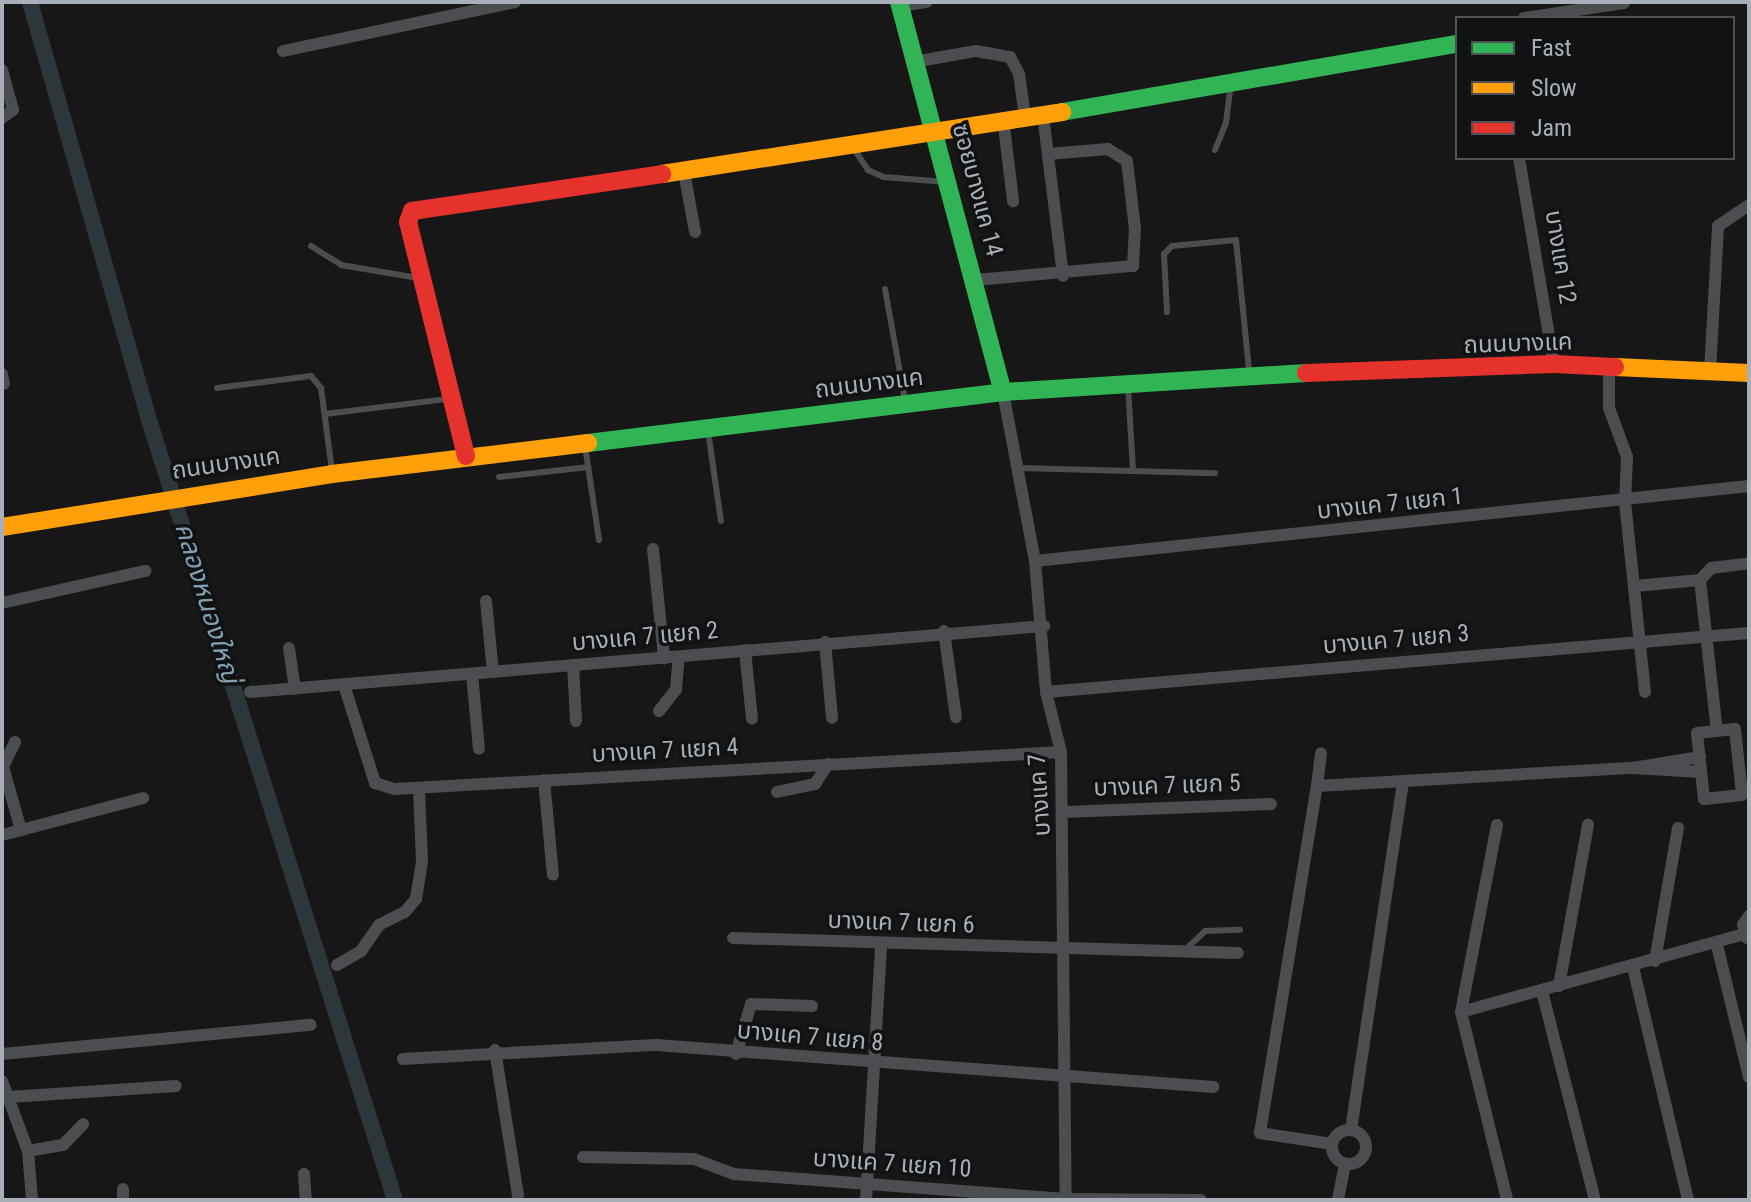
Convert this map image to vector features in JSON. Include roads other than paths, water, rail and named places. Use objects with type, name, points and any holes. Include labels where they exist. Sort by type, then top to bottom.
[{"type":"main road","name":"ซอยบางแค 14","points":[[900,4],[919,61],[1003,392]]},
{"type":"main road","points":[[466,456],[408,222],[412,211],[937,133],[1003,118],[1034,116],[1231,85],[1455,44]]},
{"type":"main road","name":"ถนนบางแค","points":[[2,527],[149,500],[332,474],[1003,392],[1249,375],[1554,364],[1749,373]]},
{"type":"street","points":[[283,51],[455,7],[515,2]]},
{"type":"street","points":[[900,4],[927,2]]},
{"type":"street","points":[[1537,16],[1624,3]]},
{"type":"street","points":[[919,61],[976,51],[1010,57],[1048,154],[1063,276]]},
{"type":"street","points":[[2,70],[13,110],[2,118]]},
{"type":"street","points":[[1003,118],[1013,201]]},
{"type":"street","points":[[975,280],[1063,276],[1133,266],[1135,229],[1127,161],[1108,149],[1048,154]]},
{"type":"street","name":"บางแค 12","points":[[1519,160],[1554,364]]},
{"type":"street","points":[[684,172],[695,232]]},
{"type":"street","points":[[1710,371],[1718,226],[1723,217],[1749,205]]},
{"type":"street","points":[[1609,368],[1609,408],[1627,457],[1625,502],[1645,692]]},
{"type":"street","name":"บางแค 7","points":[[1003,392],[1035,561],[1044,626],[1046,692],[1061,752],[1067,949],[1066,1200]]},
{"type":"street","name":"บางแค 7 แยก 1","points":[[1035,561],[1625,502],[1749,486]]},
{"type":"street","points":[[653,549],[664,658]]},
{"type":"street","points":[[1635,586],[1700,580],[1711,568],[1749,563]]},
{"type":"street","points":[[2,603],[145,571]]},
{"type":"street","points":[[1700,580],[1709,636],[1717,731]]},
{"type":"street","points":[[486,601],[493,672]]},
{"type":"street","name":"บางแค 7 แยก 2","points":[[250,692],[679,657],[944,631],[1044,626]]},
{"type":"street","points":[[944,631],[956,717]]},
{"type":"street","name":"บางแค 7 แยก 3","points":[[1046,692],[1749,633]]},
{"type":"street","points":[[825,642],[832,718]]},
{"type":"street","points":[[289,648],[295,689]]},
{"type":"street","points":[[745,650],[752,719]]},
{"type":"street","points":[[659,711],[676,689],[679,657]]},
{"type":"street","points":[[573,665],[576,721]]},
{"type":"street","points":[[472,674],[479,749]]},
{"type":"street","name":"บางแค 7 แยก 4","points":[[344,685],[375,783],[390,789],[1061,752]]},
{"type":"street","points":[[1735,729],[1744,772],[1745,796],[1704,799],[1700,757],[1697,733],[1735,729]]},
{"type":"street","points":[[15,742],[3,767],[21,830]]},
{"type":"street","points":[[1321,753],[1260,1133],[1332,1144]]},
{"type":"street","points":[[1317,786],[1633,768],[1700,757]]},
{"type":"street","points":[[777,792],[815,784],[828,764]]},
{"type":"street","points":[[1633,768],[1701,772]]},
{"type":"street","points":[[544,780],[553,875]]},
{"type":"street","points":[[1351,1130],[1403,783]]},
{"type":"street","points":[[337,965],[361,951],[379,925],[405,912],[416,899],[422,861],[419,788]]},
{"type":"street","points":[[2,835],[143,798]]},
{"type":"street","name":"บางแค 7 แยก 5","points":[[1065,812],[1271,804]]},
{"type":"street","points":[[1497,825],[1461,1012],[1507,1199]]},
{"type":"street","points":[[1559,986],[1588,825]]},
{"type":"street","points":[[1655,961],[1678,828]]},
{"type":"street","points":[[1461,1012],[1746,937],[1749,916]]},
{"type":"street","name":"บางแค 7 แยก 6","points":[[733,938],[881,945],[1238,953]]},
{"type":"street","points":[[866,1200],[881,945]]},
{"type":"street","points":[[1717,945],[1749,1077]]},
{"type":"street","points":[[1633,967],[1688,1200]]},
{"type":"street","points":[[1542,991],[1595,1200]]},
{"type":"street","points":[[736,1054],[751,1004],[812,1006]]},
{"type":"street","points":[[2,1054],[311,1025]]},
{"type":"street","name":"บางแค 7 แยก 8","points":[[403,1059],[495,1050],[656,1045],[873,1065],[1067,1075],[1213,1087]]},
{"type":"street","points":[[495,1050],[518,1195]]},
{"type":"street","points":[[2,1081],[28,1151],[32,1200]]},
{"type":"street","points":[[9,1097],[176,1086]]},
{"type":"street","points":[[28,1151],[63,1145],[83,1124]]},
{"type":"street","points":[[1351,1130],[1364,1139],[1365,1150],[1360,1160],[1345,1164],[1333,1154],[1332,1144],[1341,1132],[1351,1130]]},
{"type":"street","name":"บางแค 7 แยก 10","points":[[583,1157],[707,1160],[734,1174],[1066,1200],[1201,1200]]},
{"type":"street","points":[[1338,1200],[1345,1164]]},
{"type":"street","points":[[304,1174],[306,1200]]},
{"type":"lane","points":[[1215,150],[1226,123],[1231,85]]},
{"type":"lane","points":[[852,146],[868,170],[884,177],[951,183]]},
{"type":"lane","points":[[1167,312],[1164,254],[1172,246],[1236,240],[1249,375]]},
{"type":"lane","points":[[311,246],[341,265],[422,279]]},
{"type":"lane","points":[[885,289],[906,403]]},
{"type":"lane","points":[[217,388],[311,376],[321,388],[332,474]]},
{"type":"lane","points":[[1128,383],[1133,469]]},
{"type":"lane","points":[[325,414],[451,399]]},
{"type":"lane","points":[[707,428],[721,521]]},
{"type":"lane","points":[[585,443],[599,540]]},
{"type":"lane","points":[[499,477],[588,467]]},
{"type":"lane","points":[[1019,468],[1215,473]]},
{"type":"lane","points":[[1183,952],[1205,931],[1240,930]]},
{"type":"waterway","name":"คลองหนองใหญ่","points":[[30,2],[150,423],[395,1200]]}]
